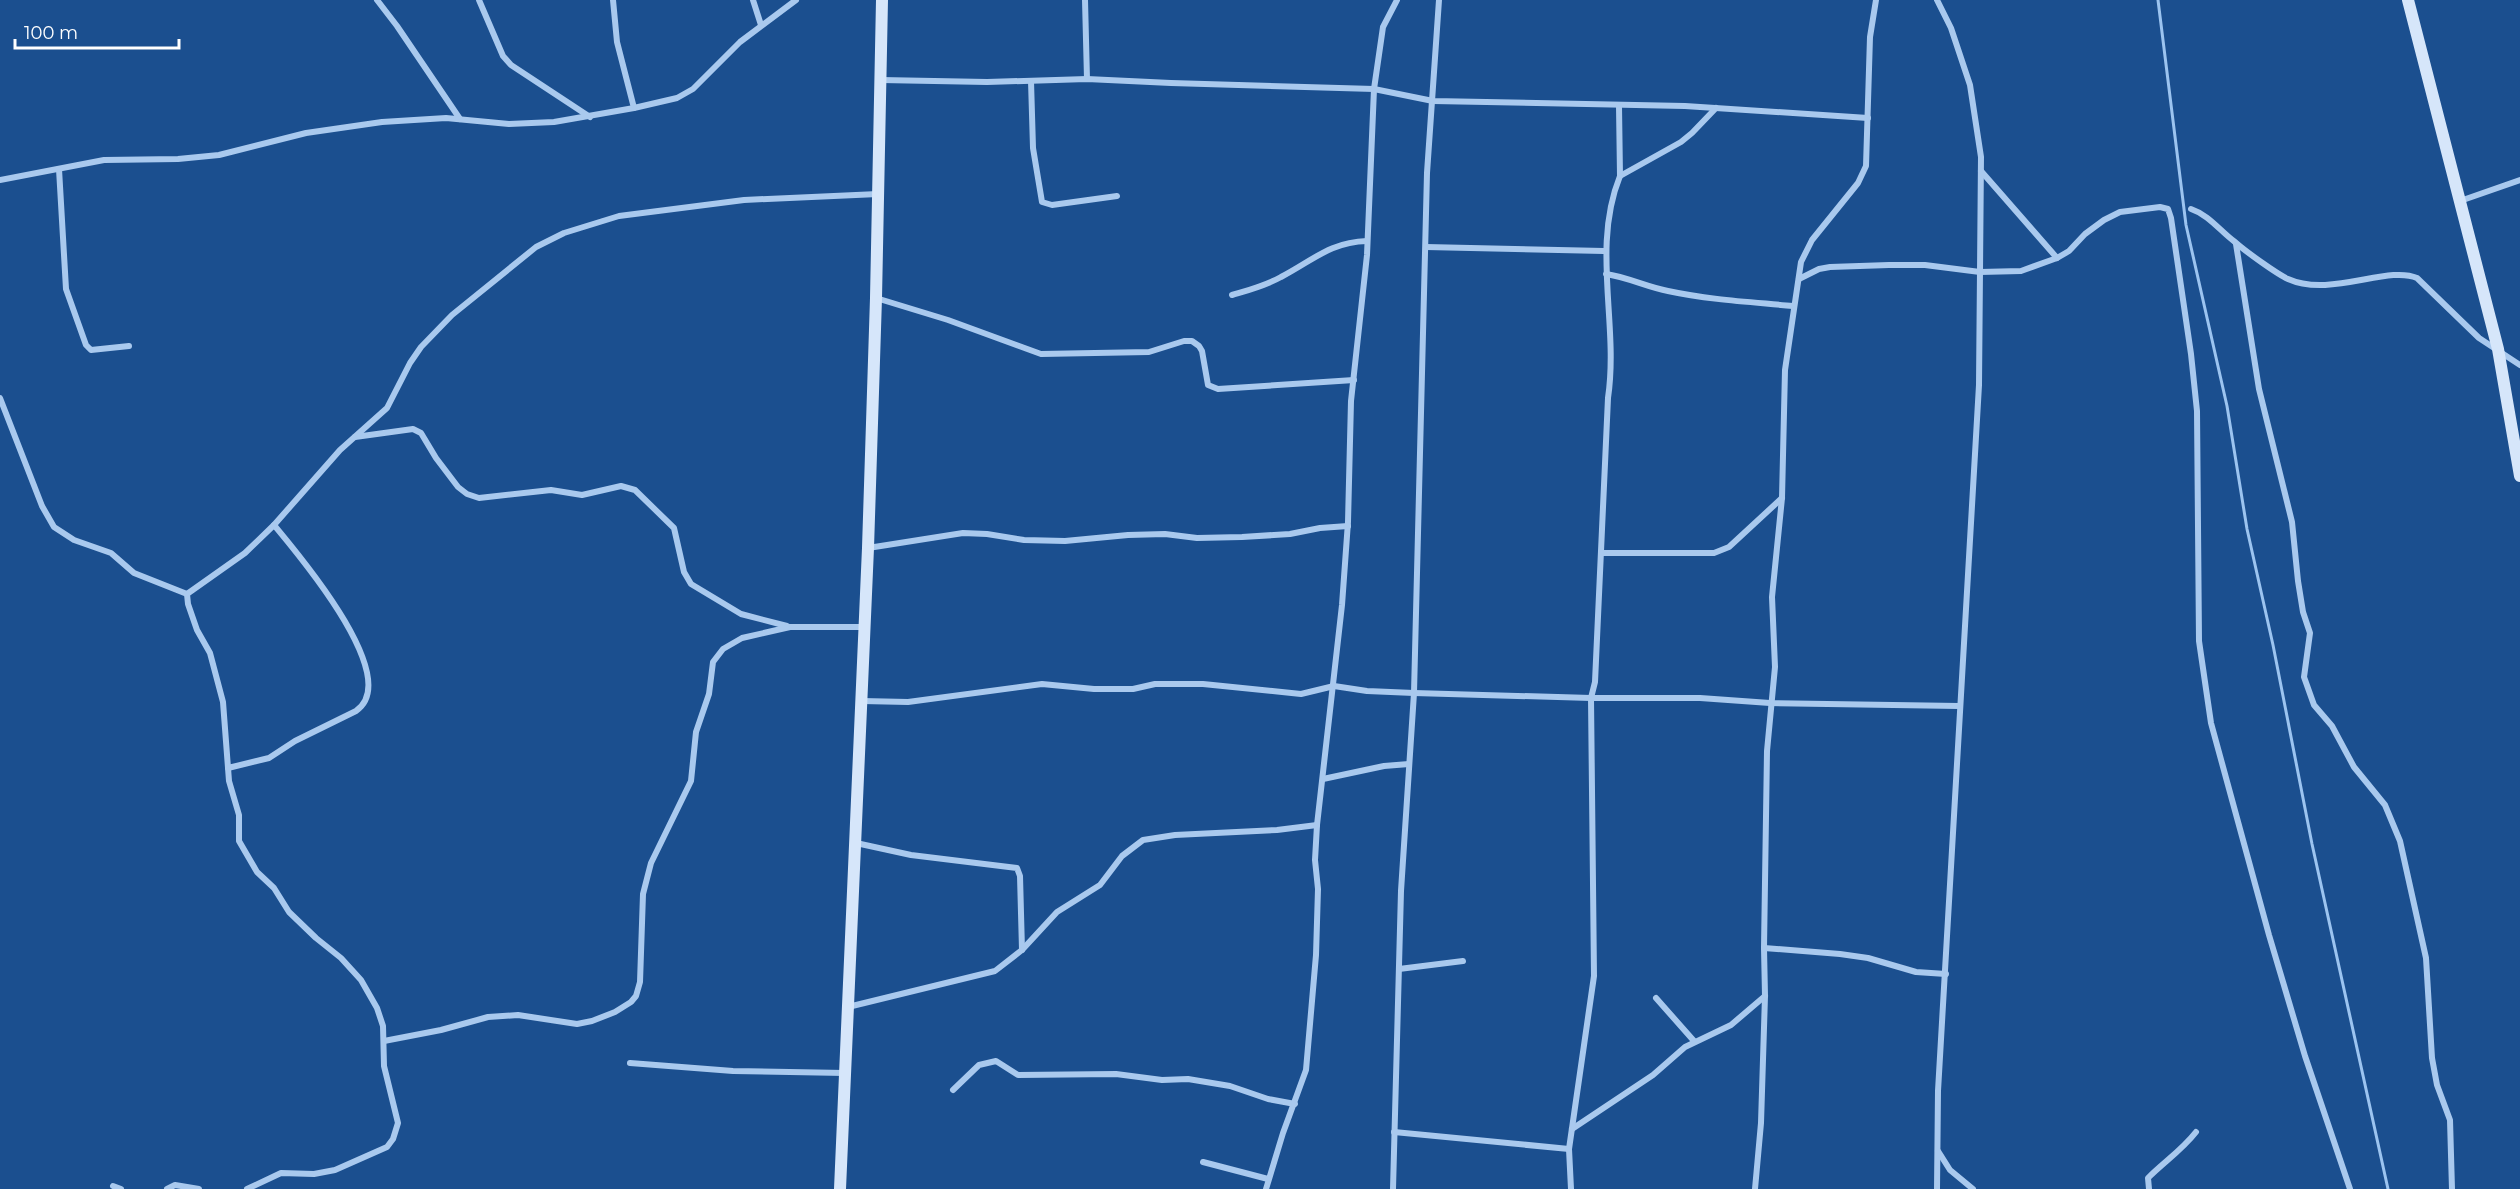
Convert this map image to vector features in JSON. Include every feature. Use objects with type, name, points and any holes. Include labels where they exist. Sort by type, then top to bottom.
[{"type":"street","points":[[376,0],[398,26],[460,118]]},
{"type":"street","points":[[479,0],[503,56],[511,65],[562,96],[581,113],[590,117]]},
{"type":"street","points":[[613,0],[617,42],[634,108]]},
{"type":"street","points":[[753,0],[761,25]]},
{"type":"street","points":[[0,179],[105,160],[178,159],[219,155],[306,133],[382,122],[460,118],[509,124],[554,122],[634,108],[677,98],[693,89],[740,42],[796,0]]},
{"type":"street","points":[[840,1189],[868,548],[882,0]]},
{"type":"street","points":[[1085,0],[1087,79]]},
{"type":"street","points":[[1266,1189],[1306,1070],[1318,889],[1315,860],[1317,825],[1334,686],[1348,526],[1351,401],[1367,241],[1374,89],[1383,27],[1397,0]]},
{"type":"street","points":[[1393,1189],[1399,969],[1414,693],[1427,173],[1439,0]]},
{"type":"street","points":[[1755,1189],[1761,1123],[1765,996],[1767,751],[1775,667],[1772,597],[1782,498],[1785,370],[1801,262],[1812,240],[1864,173],[1870,37],[1876,0]]},
{"type":"street","points":[[1937,0],[1951,28],[1970,85],[1981,171],[1979,385],[1938,1091],[1938,1189]]},
{"type":"street","points":[[2408,0],[2498,349],[2520,476]]},
{"type":"street","points":[[879,80],[987,82],[1087,79],[1374,89],[1433,101],[1716,108],[1868,118]]},
{"type":"street","points":[[1031,81],[1034,148],[1042,201],[1052,205],[1117,196]]},
{"type":"street","points":[[1571,1189],[1569,1149],[1594,976],[1591,698],[1595,682],[1608,398],[1612,371],[1604,250],[1620,176],[1620,106]]},
{"type":"street","points":[[1620,176],[1681,142],[1716,108]]},
{"type":"street","points":[[58,169],[66,289],[86,345],[92,350],[129,346]]},
{"type":"street","points":[[1981,171],[2057,258]]},
{"type":"street","points":[[2460,201],[2520,180]]},
{"type":"street","points":[[187,594],[245,553],[274,525],[354,437],[387,408],[410,363],[421,347],[452,315],[536,247],[551,238],[619,216],[744,200],[878,194]]},
{"type":"street","points":[[1799,279],[1819,269],[1842,267],[1925,265],[1980,272],[2021,271],[2057,258],[2069,251],[2085,234],[2120,212],[2160,207],[2168,209],[2191,354],[2197,411],[2199,641],[2211,723],[2269,935],[2350,1189]]},
{"type":"street","points":[[2191,209],[2201,212],[2236,244],[2289,279],[2313,285],[2332,286],[2410,275],[2416,278],[2479,338],[2520,365]]},
{"type":"street","points":[[1232,295],[1278,279],[1323,250],[1351,241],[1367,241]]},
{"type":"street","points":[[2236,244],[2259,389],[2292,522],[2303,612],[2310,633],[2304,677],[2314,705],[2332,726],[2354,767],[2385,806],[2400,841],[2428,965],[2432,1058],[2437,1085],[2450,1120],[2452,1189]]},
{"type":"street","points":[[1426,247],[1604,250]]},
{"type":"street","points":[[1606,274],[1623,277],[1665,291],[1710,299],[1793,306]]},
{"type":"street","points":[[876,298],[948,320],[1041,354],[1149,352],[1184,340],[1192,341],[1202,351],[1208,385],[1218,389],[1354,380]]},
{"type":"street","points":[[0,398],[45,512],[54,527],[74,540],[111,552],[134,573],[187,594]]},
{"type":"street","points":[[354,437],[412,429],[421,433],[458,487],[467,494],[479,498],[551,490],[582,495],[621,486],[635,490],[674,528],[684,572],[691,584],[741,614],[790,627]]},
{"type":"street","points":[[1601,553],[1714,553],[1729,547],[1782,498]]},
{"type":"street","points":[[228,768],[269,758],[295,741],[356,711],[364,706],[367,699],[367,681],[355,636],[311,571],[274,525]]},
{"type":"street","points":[[868,548],[963,533],[1065,542],[1128,535],[1242,537],[1290,534],[1320,528],[1348,526]]},
{"type":"street","points":[[187,594],[197,630],[210,653],[223,702],[228,768],[239,815],[239,840],[257,872],[273,888],[289,912],[341,958],[361,980],[377,1008],[383,1026],[384,1066],[398,1123],[393,1139],[387,1147],[335,1170],[314,1174],[282,1173],[247,1189]]},
{"type":"street","points":[[384,1041],[441,1030],[488,1017],[518,1015],[578,1024],[615,1012],[632,1002],[639,982],[643,894],[651,863],[691,781],[696,732],[709,694],[713,662],[723,649],[742,639],[790,627],[864,627]]},
{"type":"street","points":[[862,702],[908,702],[1042,684],[1123,689],[1155,684],[1203,684],[1301,694],[1334,686],[1368,691],[1414,693],[1591,698],[1700,698],[1770,703],[1959,706]]},
{"type":"street","points":[[1323,779],[1384,766],[1409,764]]},
{"type":"street","points":[[848,1007],[995,971],[1022,950],[1057,912],[1100,885],[1122,856],[1137,843],[1175,835],[1277,830],[1317,825]]},
{"type":"street","points":[[856,843],[911,855],[1017,868],[1020,876],[1022,950]]},
{"type":"street","points":[[1764,948],[1868,958],[1916,972],[1946,974]]},
{"type":"street","points":[[1399,969],[1463,961]]},
{"type":"street","points":[[1572,1129],[1653,1075],[1694,1041],[1731,1025],[1765,996]]},
{"type":"street","points":[[1656,998],[1694,1041]]},
{"type":"street","points":[[953,1090],[979,1065],[996,1060],[1018,1075],[1116,1074],[1162,1080],[1188,1079],[1230,1086],[1268,1100],[1295,1104]]},
{"type":"street","points":[[630,1063],[733,1071],[846,1073]]},
{"type":"street","points":[[1395,1132],[1569,1149]]},
{"type":"street","points":[[2149,1189],[2148,1178],[2166,1160],[2181,1150],[2196,1132]]},
{"type":"street","points":[[1937,1151],[1950,1170],[1973,1189]]},
{"type":"street","points":[[1203,1162],[1268,1179]]},
{"type":"street","points":[[167,1189],[176,1185],[199,1189]]},
{"type":"street","points":[[113,1186],[121,1189]]},
{"type":"waterway","points":[[2158,0],[2186,225],[2227,406],[2247,529],[2273,645],[2312,844],[2388,1189]]}]
